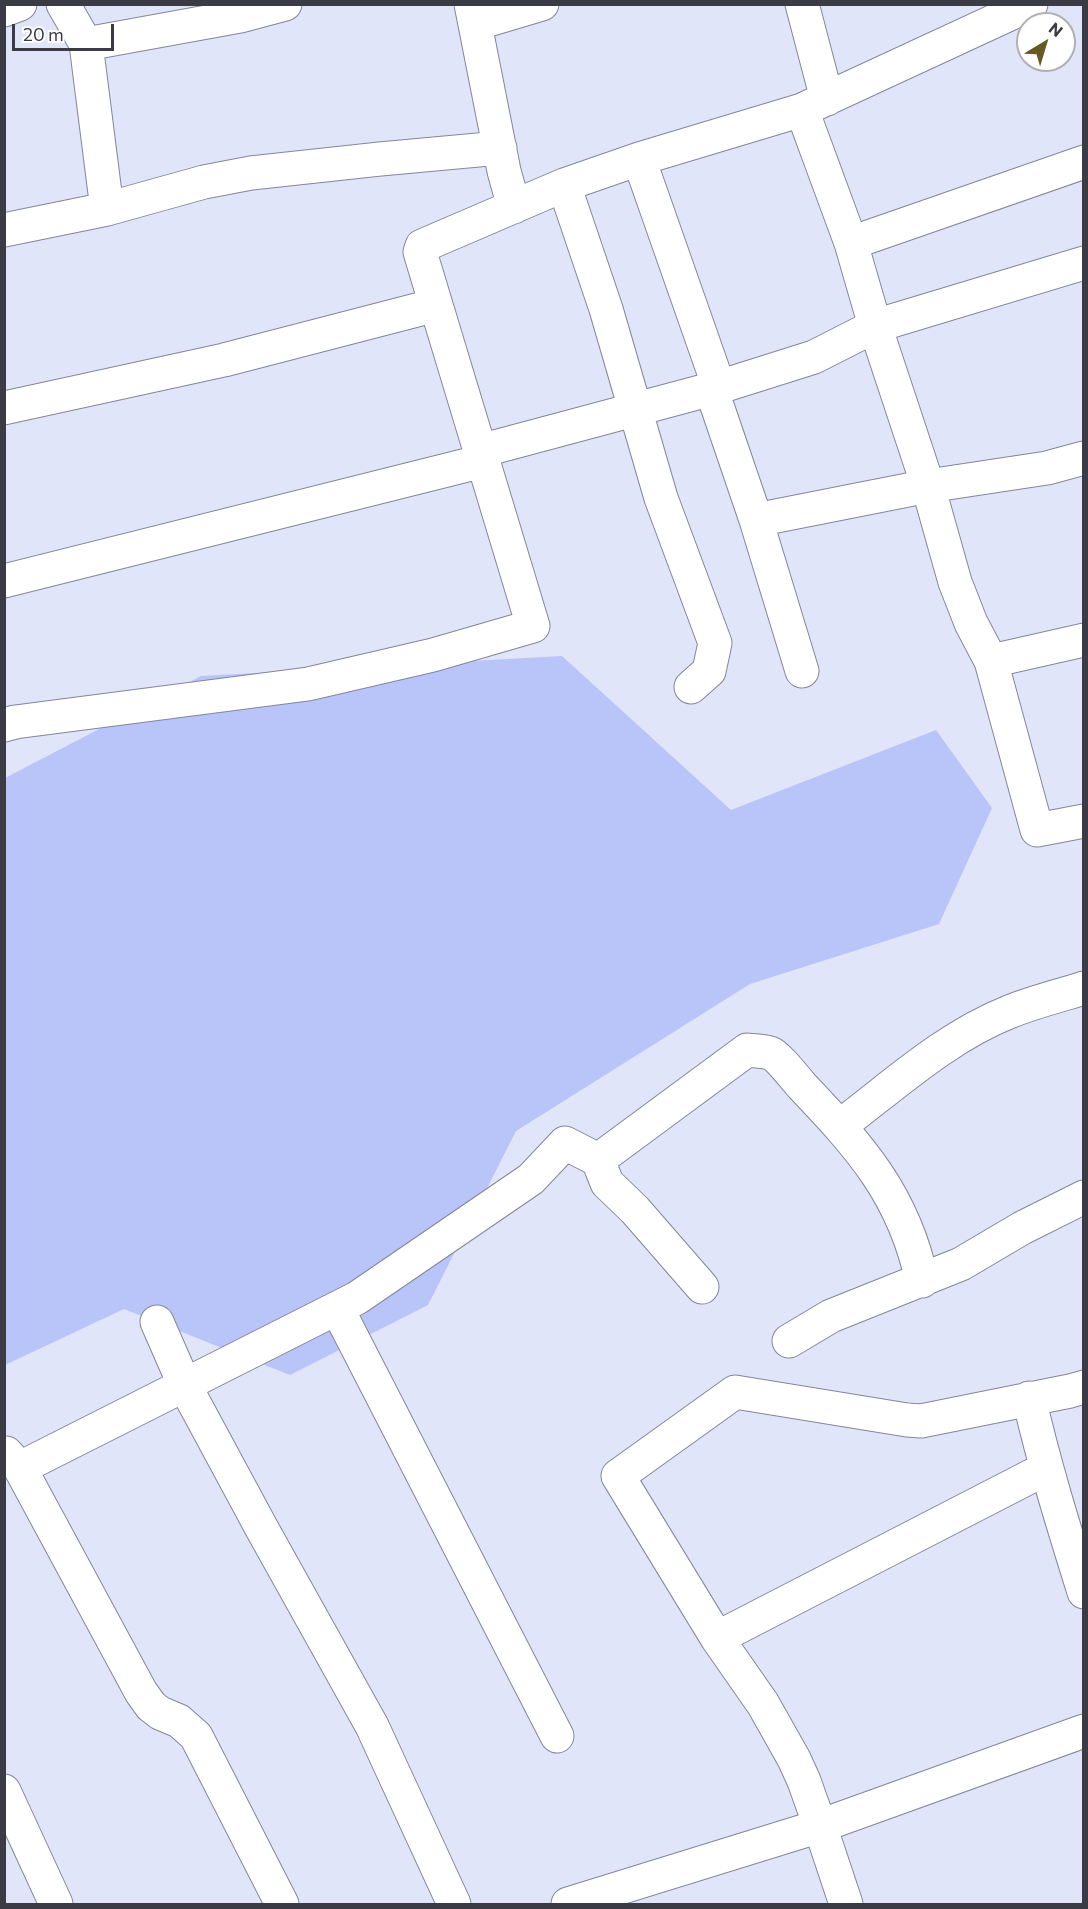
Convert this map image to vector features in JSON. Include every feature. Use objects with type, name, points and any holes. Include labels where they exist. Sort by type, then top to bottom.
[{"type":"street","points":[[4,10],[20,4]]},
{"type":"street","points":[[63,4],[86,44],[107,209]]},
{"type":"street","points":[[86,44],[238,10],[285,4]]},
{"type":"street","points":[[513,207],[473,14],[542,4]]},
{"type":"street","points":[[802,4],[814,105],[851,243],[875,326],[928,486],[955,582],[971,623],[991,661],[1037,830],[1083,821]]},
{"type":"street","points":[[4,725],[308,684],[433,655],[533,626],[420,252],[422,246],[564,185],[639,159],[814,105],[1031,4]]},
{"type":"street","points":[[4,230],[107,209],[204,182],[251,173],[500,148]]},
{"type":"street","points":[[639,159],[715,387],[802,671]]},
{"type":"street","points":[[851,243],[1083,162]]},
{"type":"street","points":[[564,185],[606,309],[661,498],[715,643],[709,671],[691,687]]},
{"type":"street","points":[[4,582],[481,456],[715,387],[814,357],[875,326],[1083,263]]},
{"type":"street","points":[[4,408],[224,360],[436,305]]},
{"type":"street","points":[[756,520],[928,486],[1047,468],[1083,458]]},
{"type":"street","points":[[991,661],[1083,640]]},
{"type":"street","points":[[840,1126],[952,1042],[974,1029],[1009,1012],[1083,988]]},
{"type":"street","points":[[598,1160],[747,1050],[771,1054],[840,1126],[883,1181],[903,1220],[916,1253],[922,1281]]},
{"type":"street","points":[[282,1905],[196,1736],[179,1721],[157,1711],[141,1692],[12,1460],[185,1386],[357,1298],[531,1179],[565,1143],[598,1160],[608,1182],[702,1287]]},
{"type":"street","points":[[789,1341],[831,1316],[961,1264],[1022,1228],[1083,1197]]},
{"type":"street","points":[[338,1308],[557,1736]]},
{"type":"street","points":[[157,1322],[185,1386],[372,1726],[454,1905]]},
{"type":"street","points":[[846,1905],[804,1781],[794,1759],[763,1704],[717,1638],[618,1476],[735,1392],[921,1421],[1083,1387]]},
{"type":"street","points":[[1029,1398],[1045,1469],[1078,1552],[1083,1592]]},
{"type":"street","points":[[717,1638],[1045,1469]]},
{"type":"street","points":[[568,1905],[819,1826],[1083,1731]]},
{"type":"street","points":[[4,1791],[56,1905]]},
{"type":"shaded area","points":[[562,656],[731,810],[936,730],[992,808],[939,924],[750,984],[516,1131],[428,1305],[290,1375],[124,1309],[5,1365],[5,778],[201,676]]}]
